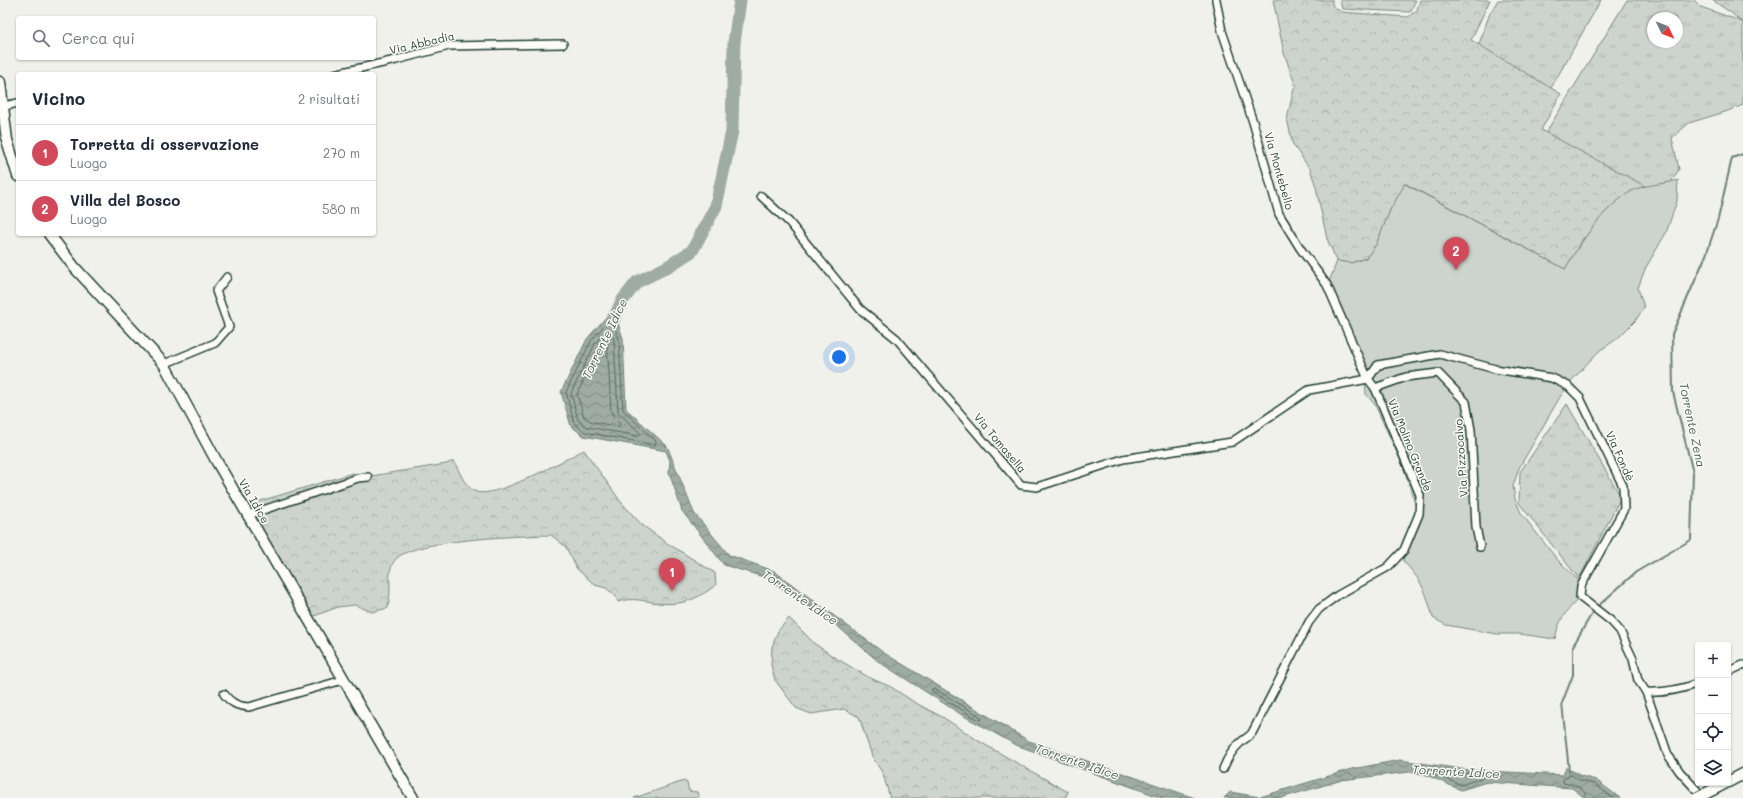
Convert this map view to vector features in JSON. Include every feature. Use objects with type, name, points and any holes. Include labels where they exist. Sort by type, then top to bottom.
[{"type":"main road","points":[[0,82],[1,107],[7,140],[16,169]]},
{"type":"main road","name":"Via Idice","points":[[51,236],[75,268],[164,364],[248,515],[413,798]]},
{"type":"main road","points":[[1731,780],[1743,774]]},
{"type":"main road","points":[[1697,798],[1720,786]]},
{"type":"street","name":"Via Montebello","points":[[1216,0],[1222,31],[1254,122],[1279,214],[1300,248],[1327,285],[1368,379]]},
{"type":"street","name":"Via Abbadia","points":[[343,72],[449,46],[563,44]]},
{"type":"street","points":[[1,107],[16,103]]},
{"type":"street","name":"Via Tomasella","points":[[762,196],[790,222],[860,309],[897,339],[1021,485],[1037,487],[1123,459],[1232,442],[1309,390],[1368,379]]},
{"type":"street","points":[[164,364],[216,344],[230,327],[216,291],[227,277]]},
{"type":"street","name":"Via Fondè","points":[[1368,379],[1378,365],[1440,354],[1495,369],[1552,378],[1568,386],[1576,394],[1585,406],[1623,486],[1624,509],[1581,586],[1580,597],[1591,607],[1611,620],[1620,631],[1633,659],[1638,680],[1646,692],[1668,755],[1680,772],[1704,798]]},
{"type":"street","name":"Via Pizzocalvo","points":[[1375,388],[1406,376],[1438,373],[1466,402],[1471,430],[1476,527],[1480,547]]},
{"type":"street","name":"Via Molino Grande","points":[[1223,769],[1226,761],[1234,750],[1252,733],[1309,622],[1319,609],[1338,595],[1388,567],[1404,550],[1419,514],[1420,495],[1375,388],[1368,379]]},
{"type":"street","points":[[248,515],[358,478],[368,477]]},
{"type":"street","points":[[1731,671],[1743,665]]},
{"type":"street","points":[[224,694],[229,701],[239,706],[249,706],[343,680]]},
{"type":"street","points":[[1646,692],[1664,692],[1695,684]]},
{"type":"green space","points":[[1273,0],[1332,0],[1332,5],[1341,12],[1408,17],[1417,10],[1420,0],[1490,0],[1471,40],[1561,94],[1541,130],[1645,186],[1630,192],[1583,239],[1565,269],[1406,184],[1391,208],[1376,245],[1366,258],[1351,263],[1337,261],[1327,239],[1316,187],[1310,169],[1293,145],[1287,119],[1295,84],[1284,53]]},
{"type":"green space","points":[[1340,0],[1416,0],[1410,12],[1342,9]]},
{"type":"green space","points":[[1498,0],[1601,0],[1476,220],[1463,89],[1490,13]]},
{"type":"green space","points":[[1627,0],[1694,0],[1701,7],[1743,22],[1743,105],[1689,123],[1672,138],[1679,169],[1668,188],[1569,272],[1485,232]]},
{"type":"green space","points":[[1712,0],[1743,0],[1743,23],[1730,12]]},
{"type":"green space","points":[[1678,180],[1677,201],[1666,233],[1645,269],[1638,288],[1644,307],[1636,320],[1618,338],[1598,352],[1572,380],[1560,397],[1519,468],[1513,486],[1515,499],[1521,513],[1556,558],[1586,588],[1560,622],[1555,639],[1520,634],[1497,634],[1446,625],[1433,618],[1428,601],[1419,581],[1403,561],[1408,537],[1415,520],[1416,507],[1403,466],[1375,405],[1366,394],[1364,367],[1326,290],[1337,261],[1351,263],[1366,258],[1376,245],[1391,208],[1405,184],[1565,269],[1593,227],[1610,207],[1620,199],[1635,189],[1641,187]]},
{"type":"green space","points":[[1567,404],[1621,497],[1579,579],[1519,503],[1520,472]]},
{"type":"green space","points":[[584,450],[621,502],[642,525],[667,543],[715,573],[716,585],[696,598],[682,602],[667,604],[633,600],[618,602],[615,595],[606,588],[595,585],[577,569],[566,547],[551,535],[468,540],[422,547],[405,553],[395,560],[391,567],[388,608],[372,612],[355,605],[338,607],[309,618],[244,506],[353,473],[365,477],[446,464],[454,461],[467,485],[474,491],[483,493],[511,485],[528,478]]},
{"type":"green space","points":[[789,618],[815,644],[834,657],[870,678],[891,687],[914,702],[944,718],[982,743],[1068,792],[1065,798],[890,798],[883,774],[872,756],[859,717],[844,709],[811,714],[796,708],[775,680],[771,665],[772,647],[778,631]]},
{"type":"green space","points":[[684,781],[687,783],[689,791],[697,792],[699,798],[634,798]]},
{"type":"water","points":[[613,309],[623,338],[626,409],[667,446],[694,513],[729,555],[774,571],[884,653],[1029,741],[1195,798],[1162,798],[1016,745],[962,715],[879,662],[836,625],[767,578],[724,565],[682,511],[669,472],[670,461],[666,451],[584,436],[571,426],[561,392],[587,339]]},
{"type":"water","points":[[1400,760],[1469,770],[1563,775],[1566,767],[1581,776],[1596,780],[1620,798],[1585,798],[1572,788],[1487,782],[1461,790],[1424,774],[1410,772],[1342,780],[1281,798],[1224,798],[1230,792],[1260,797],[1352,769]]},
{"type":"waterway","name":"Torrente Idice","points":[[608,332],[622,301],[637,282],[667,267],[692,251],[716,206],[732,131],[734,43],[740,0]]},
{"type":"waterway","name":"Torrente Zena","points":[[1597,607],[1636,572],[1691,540],[1693,473],[1673,392],[1672,334],[1706,255],[1718,219],[1732,158],[1743,154]]},
{"type":"waterway","name":"Torrente Zena","points":[[1569,771],[1562,703],[1573,675],[1573,646],[1594,610]]},
{"type":"place","name":"Villa del Bosco","points":[[1456,270]]},
{"type":"place","name":"Torretta di osservazione","points":[[672,591]]}]
